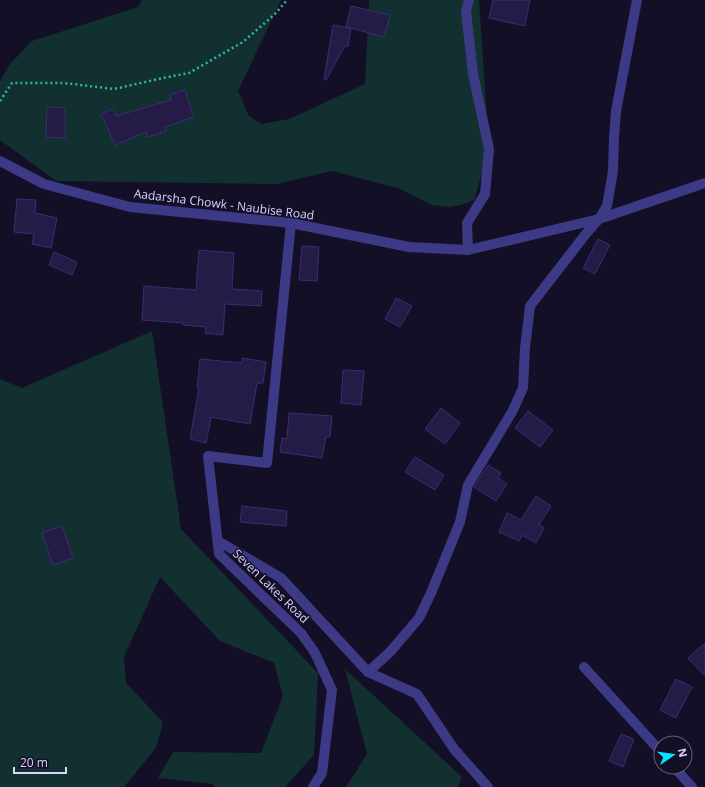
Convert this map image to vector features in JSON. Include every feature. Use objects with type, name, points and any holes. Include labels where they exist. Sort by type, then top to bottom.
[{"type":"street","points":[[468,250],[468,224],[485,194],[489,149],[473,74],[466,11],[469,0]]},
{"type":"street","points":[[368,672],[390,652],[419,618],[431,593],[460,522],[468,485],[512,412],[524,388],[524,348],[530,306],[599,219],[607,206],[614,171],[616,111],[637,0]]},
{"type":"street","name":"Aadarsha Chowk - Naubise Road","points":[[0,161],[44,184],[130,207],[292,223],[408,247],[468,250],[599,219],[705,183]]},
{"type":"street","name":"Seven Lakes Road","points":[[292,223],[267,463],[208,456],[219,554],[301,633],[315,653],[332,690],[322,773],[313,787]]},
{"type":"street","points":[[218,541],[281,578],[368,672],[417,694],[454,749],[488,787]]},
{"type":"street","points":[[584,667],[653,743]]},
{"type":"street","points":[[681,775],[692,787]]},
{"type":"path","points":[[0,102],[12,83],[64,83],[114,89],[189,73],[243,42],[275,14],[287,0]]},
{"type":"green space","points":[[142,0],[281,0],[238,91],[249,116],[262,124],[289,119],[365,84],[369,0],[479,0],[489,149],[474,200],[461,205],[448,207],[432,205],[398,188],[332,171],[277,184],[56,181],[0,140],[0,81],[10,64],[32,41],[138,7]]},
{"type":"green space","points":[[152,331],[181,529],[318,673],[314,755],[285,787],[215,787],[213,784],[158,778],[173,752],[261,753],[283,696],[274,663],[220,641],[160,577],[124,657],[126,683],[163,722],[156,748],[124,787],[0,787],[0,379],[22,388]]},
{"type":"green space","points":[[345,669],[462,777],[458,787],[346,787],[367,754]]},
{"type":"building","points":[[493,0],[530,0],[525,26],[489,18]]},
{"type":"building","points":[[351,6],[390,15],[384,37],[351,28],[348,46],[345,46],[326,80],[324,79],[333,25],[350,28],[346,27]]},
{"type":"building","points":[[185,90],[194,117],[165,127],[166,131],[148,137],[146,132],[115,145],[101,114],[113,109],[116,116],[171,100],[170,95]]},
{"type":"building","points":[[47,107],[65,108],[65,138],[46,137]]},
{"type":"building","points":[[17,199],[36,200],[35,213],[57,218],[51,248],[32,244],[34,234],[14,232]]},
{"type":"building","points":[[598,239],[610,245],[595,274],[583,268]]},
{"type":"building","points":[[302,246],[319,247],[317,281],[299,280]]},
{"type":"building","points":[[199,250],[234,253],[232,289],[262,291],[261,306],[225,304],[223,335],[205,333],[206,327],[183,325],[183,323],[142,320],[144,286],[196,290]]},
{"type":"building","points":[[54,252],[77,262],[72,275],[49,265]]},
{"type":"building","points":[[396,298],[412,306],[400,327],[385,319]]},
{"type":"building","points":[[242,358],[266,362],[263,383],[257,383],[250,424],[211,417],[206,443],[190,439],[199,388],[197,388],[200,359],[242,363]]},
{"type":"building","points":[[343,370],[364,371],[361,405],[341,403]]},
{"type":"building","points":[[441,408],[460,423],[445,444],[425,429]]},
{"type":"building","points":[[528,411],[553,430],[540,447],[515,428]]},
{"type":"building","points":[[289,413],[332,416],[330,437],[326,437],[322,458],[280,452],[282,438],[287,439]]},
{"type":"building","points":[[415,457],[444,475],[435,490],[405,472]]},
{"type":"building","points":[[488,465],[501,473],[498,478],[507,484],[496,501],[474,487]]},
{"type":"building","points":[[536,496],[551,506],[539,525],[544,528],[536,543],[522,535],[519,541],[499,532],[507,513],[521,520]]},
{"type":"building","points":[[242,506],[287,511],[286,526],[240,522]]},
{"type":"building","points":[[62,526],[73,558],[53,565],[42,533]]},
{"type":"building","points":[[705,643],[705,676],[688,658]]},
{"type":"building","points":[[676,679],[692,687],[676,718],[660,710]]},
{"type":"building","points":[[621,734],[634,739],[623,767],[609,761]]}]
